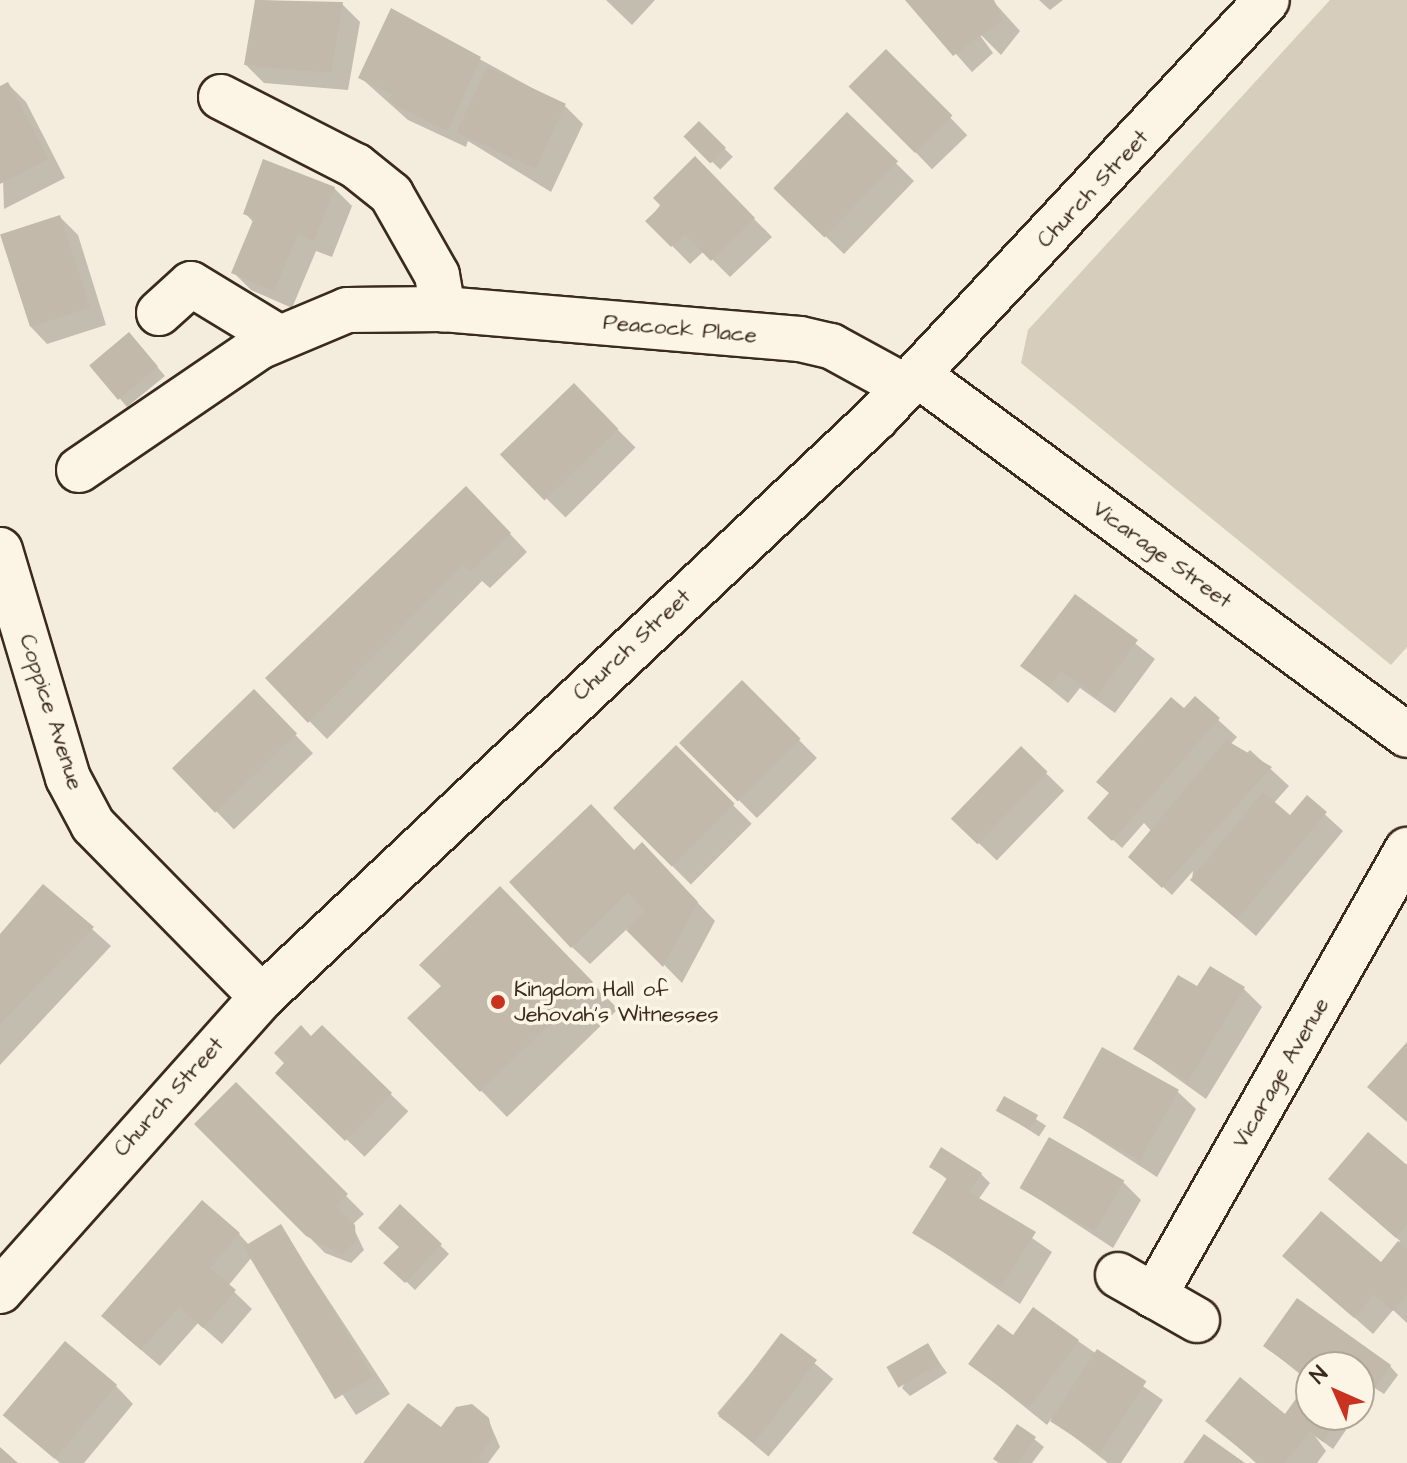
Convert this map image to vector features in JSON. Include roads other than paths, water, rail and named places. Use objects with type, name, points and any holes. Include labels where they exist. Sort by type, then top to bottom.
[{"type":"street","name":"Church Street","points":[[0,1291],[262,997],[912,381],[1267,0]]},
{"type":"street","points":[[221,97],[356,166],[391,194],[437,275],[443,309]]},
{"type":"street","points":[[159,313],[191,284],[278,337]]},
{"type":"street","name":"Peacock Place","points":[[79,470],[278,337],[347,310],[443,309],[800,339],[831,346],[912,381]]},
{"type":"street","name":"Vicarage Street","points":[[912,381],[1407,735]]},
{"type":"street","name":"Coppice Avenue","points":[[1,558],[68,778],[93,825],[262,997]]},
{"type":"street","name":"Vicarage Avenue","points":[[1197,1320],[1136,1286],[1407,850]]},
{"type":"place","name":"Kingdom Hall of Jehovah's Witnesses","points":[[498,1002]]}]
